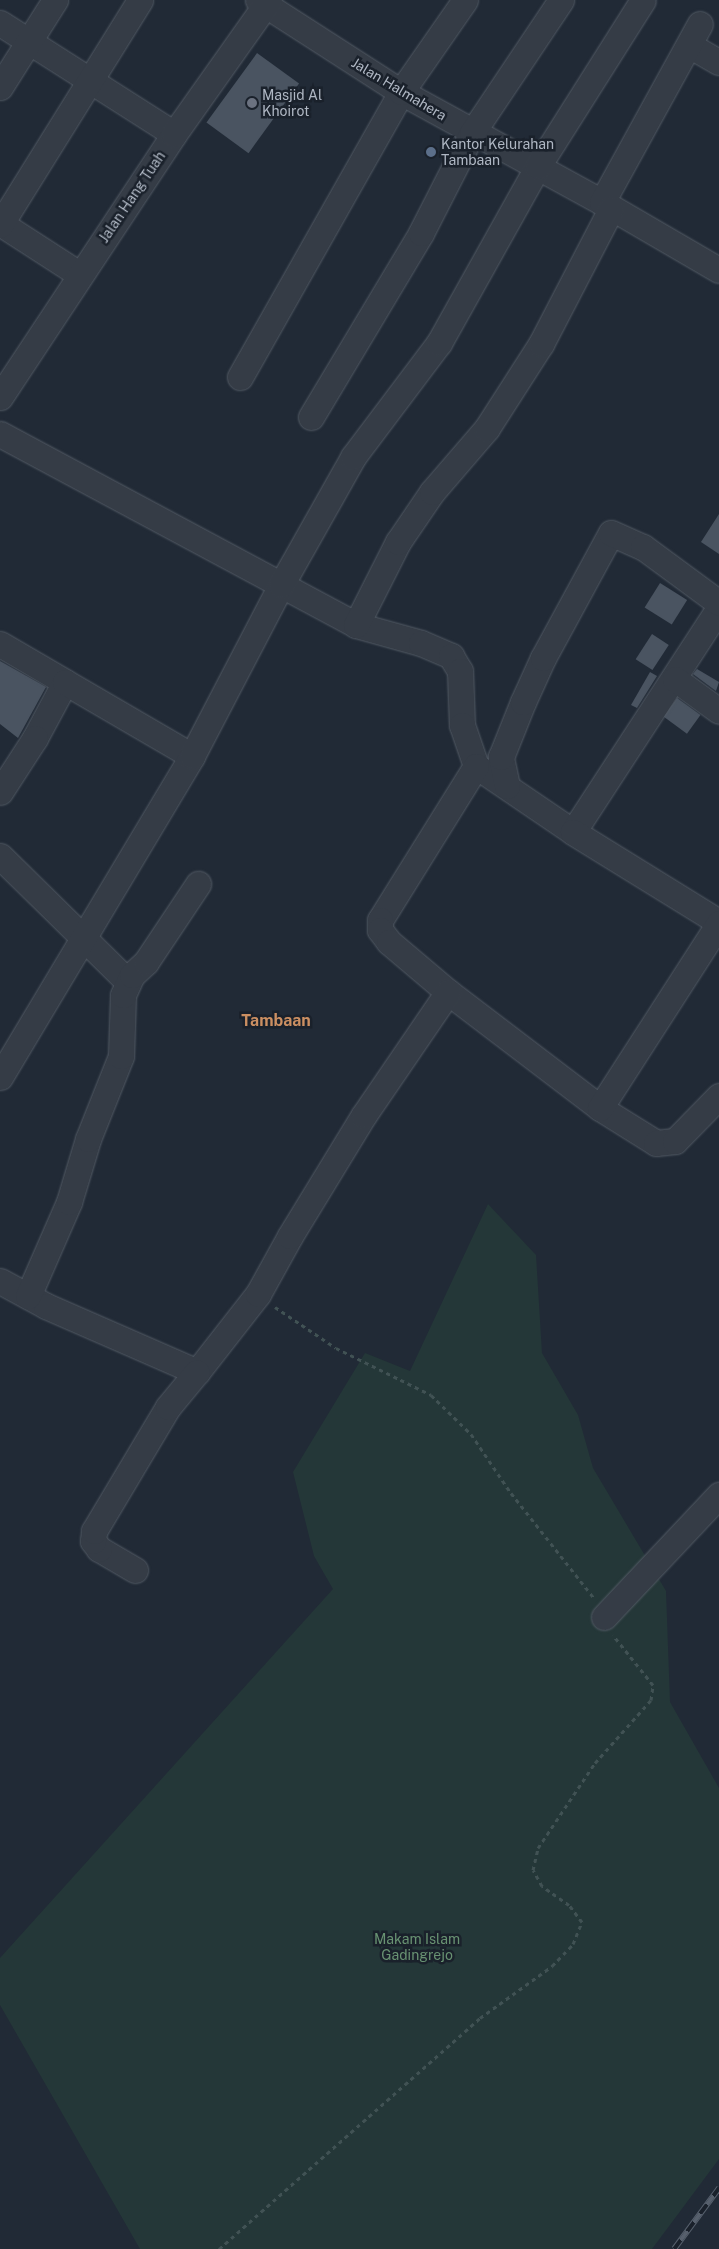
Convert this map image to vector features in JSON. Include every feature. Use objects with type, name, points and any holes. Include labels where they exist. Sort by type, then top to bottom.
[{"type":"street","points":[[0,87],[55,0]]},
{"type":"street","points":[[79,274],[0,224],[140,0]]},
{"type":"street","points":[[240,377],[400,92],[465,0]]},
{"type":"street","points":[[311,417],[421,233],[472,133],[561,0]]},
{"type":"street","points":[[0,1077],[81,937],[192,756],[281,585],[353,457],[439,343],[538,166],[643,0]]},
{"type":"street","name":"Jalan Halmahera","points":[[264,2],[400,92],[472,133],[538,166],[719,268]]},
{"type":"street","name":"Jalan Hang Tuah","points":[[0,397],[79,274],[264,2]]},
{"type":"street","points":[[0,23],[92,79],[174,134]]},
{"type":"street","points":[[356,625],[398,542],[432,492],[487,428],[541,344],[607,205],[695,34],[719,62]]},
{"type":"street","points":[[0,434],[356,625],[422,643],[451,656],[460,670],[462,725],[476,766],[573,832],[719,922],[600,1108]]},
{"type":"street","points":[[507,786],[501,757],[522,702],[542,658],[611,533],[642,547],[719,603]]},
{"type":"street","points":[[573,832],[675,679],[719,608]]},
{"type":"street","points":[[0,644],[192,756]]},
{"type":"street","points":[[675,679],[719,711]]},
{"type":"street","points":[[0,792],[35,738],[65,682]]},
{"type":"street","points":[[476,766],[380,920],[380,930],[389,942],[448,992],[600,1108],[656,1143],[666,1144],[676,1141],[719,1096]]},
{"type":"street","points":[[0,856],[128,982]]},
{"type":"street","points":[[28,1296],[70,1202],[88,1139],[121,1056],[120,1014],[128,982],[136,970],[146,962],[198,884]]},
{"type":"street","points":[[135,1570],[99,1550],[93,1541],[94,1531],[168,1407],[198,1372],[258,1294],[290,1236],[364,1115],[429,1016],[448,992]]},
{"type":"street","points":[[2,1287],[28,1296],[198,1372]]},
{"type":"street","points":[[604,1617],[719,1495]]},
{"type":"path","points":[[219,2249],[480,2018],[552,1966],[573,1944],[582,1922],[569,1905],[542,1886],[533,1870],[538,1848],[595,1763],[651,1700],[653,1685],[645,1671],[615,1640],[592,1595],[511,1493],[472,1434],[431,1395],[336,1348],[258,1294]]},
{"type":"green space","name":"Makam Islam Gadingrejo","points":[[488,1204],[536,1255],[542,1353],[578,1415],[593,1468],[666,1591],[670,1702],[719,1788],[719,2159],[652,2249],[140,2249],[0,2005],[0,1958],[333,1589],[314,1556],[293,1472],[365,1353],[410,1371]]},
{"type":"building","name":"Masjid Al Khoirot","points":[[257,53],[299,84],[249,153],[206,123]]},
{"type":"building","points":[[719,514],[719,554],[701,542]]},
{"type":"building","points":[[660,583],[687,600],[672,625],[645,608]]},
{"type":"building","points":[[652,634],[669,645],[652,670],[636,659]]},
{"type":"building","points":[[0,661],[46,687],[18,738],[0,724]]},
{"type":"building","points":[[697,669],[719,682],[716,691],[693,674]]},
{"type":"building","points":[[650,672],[657,676],[637,708],[631,705]]},
{"type":"building","points":[[677,698],[700,715],[687,734],[663,717]]},
{"type":"railway","points":[[674,2249],[719,2188]]},
{"type":"place","name":"Masjid Al Khoirot","points":[[252,103]]},
{"type":"place","name":"Kantor Kelurahan Tambaan","points":[[431,152]]},
{"type":"district","name":"Tambaan","points":[[276,1021]]}]
